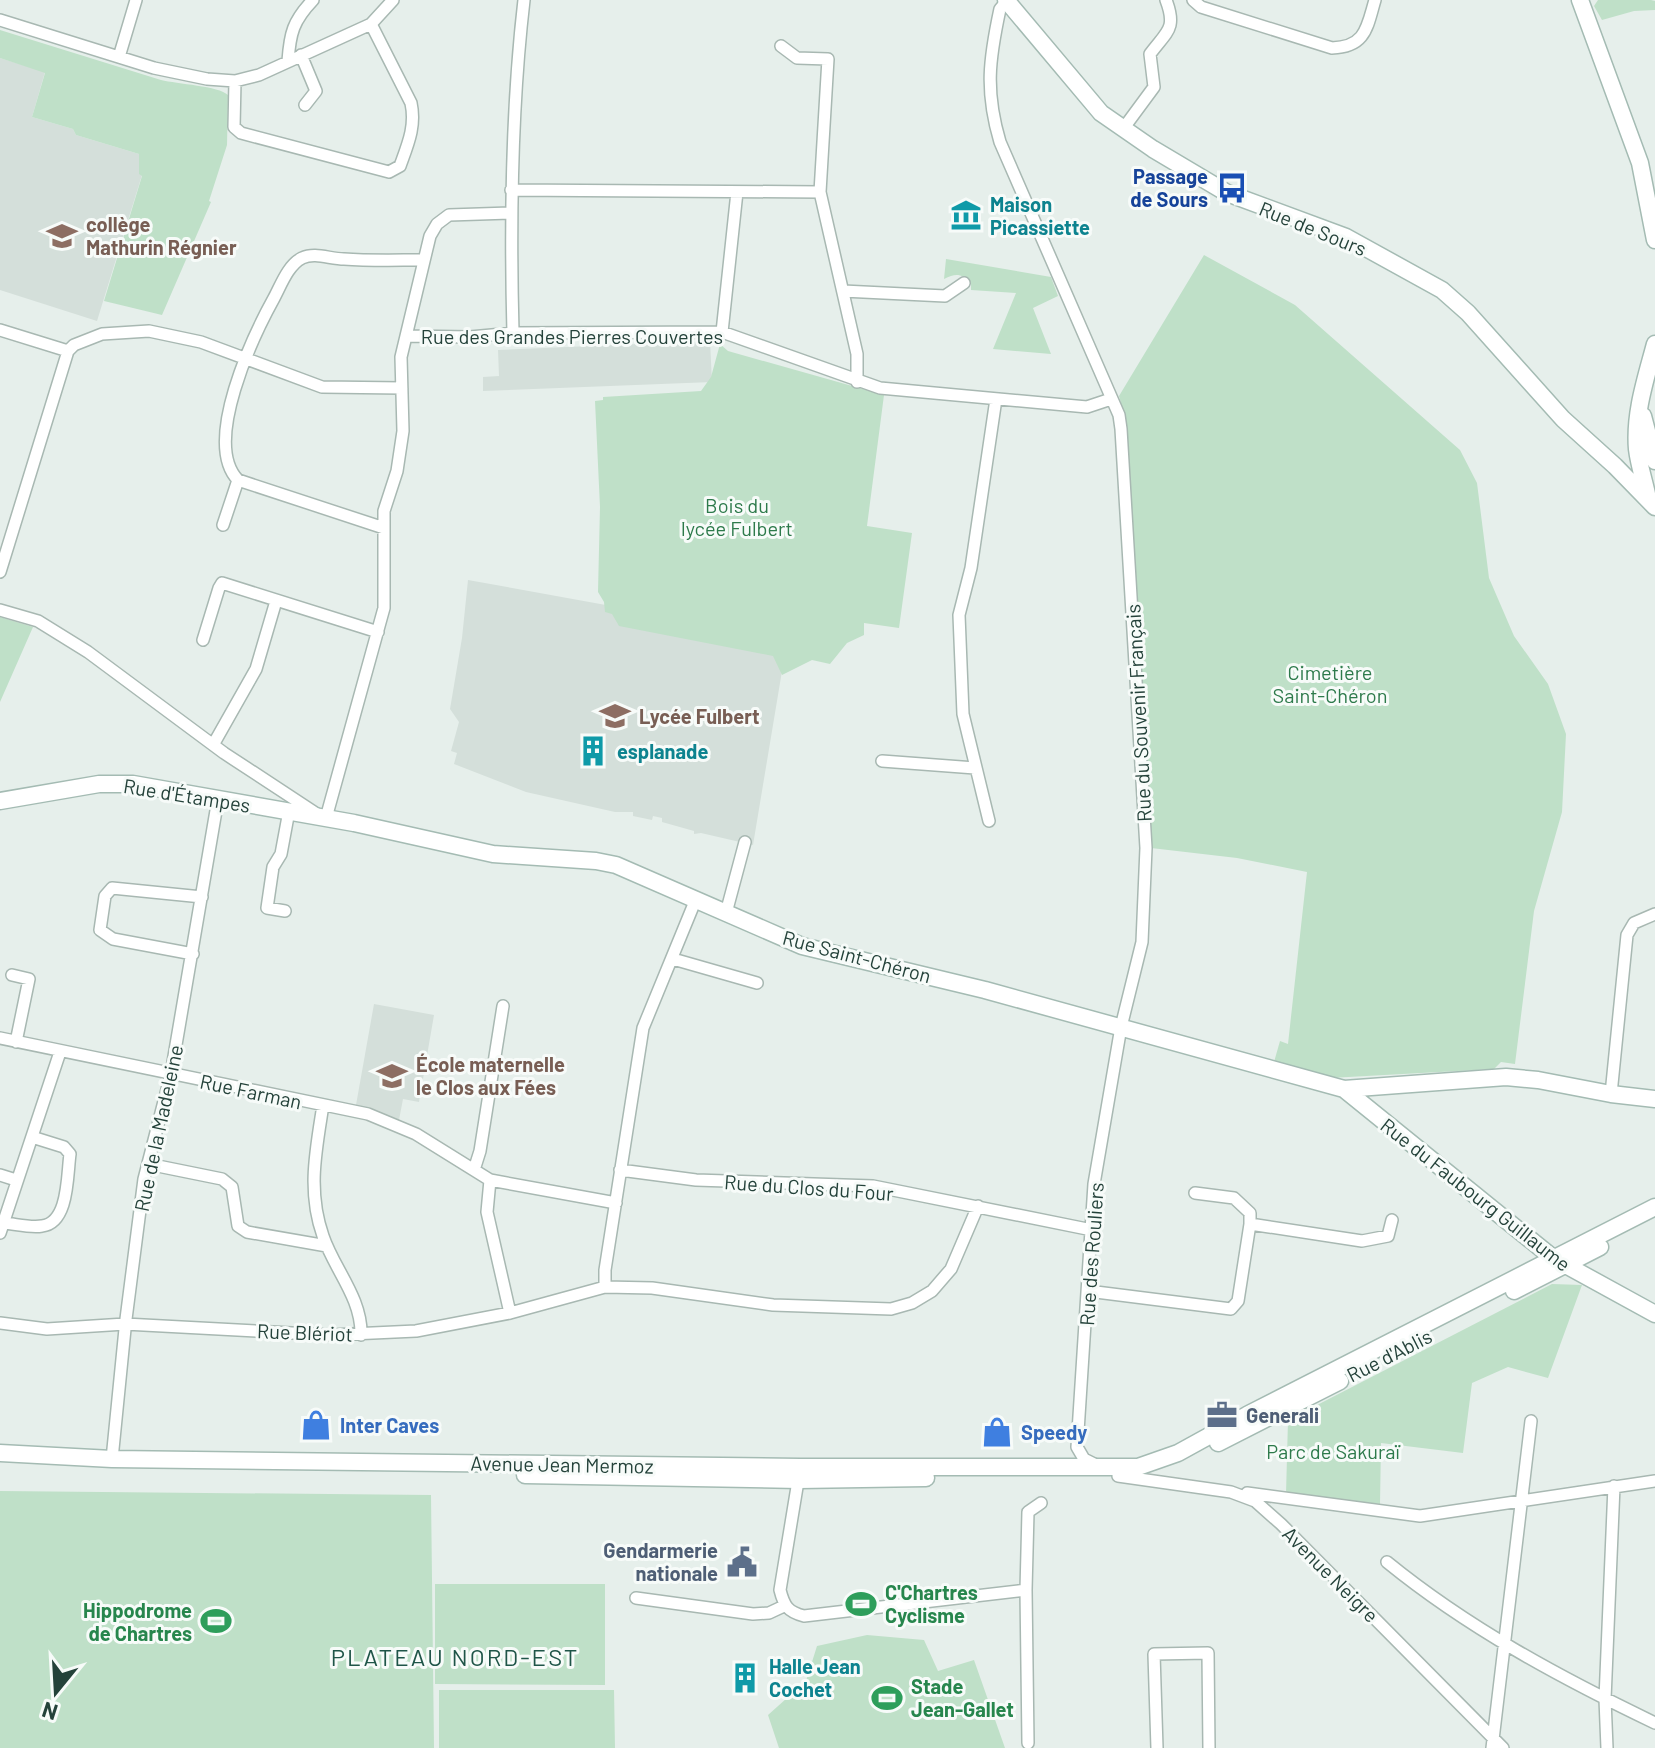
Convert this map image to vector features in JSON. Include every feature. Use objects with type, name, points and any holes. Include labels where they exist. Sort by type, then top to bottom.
[{"type":"main road","name":"Rue de Sours","points":[[1006,1],[1101,113],[1123,129],[1205,182],[1248,203],[1346,237],[1442,290],[1468,313],[1563,419],[1651,495]]},
{"type":"main road","points":[[1582,1],[1640,163],[1655,240]]},
{"type":"main road","points":[[1651,495],[1637,452],[1636,428],[1655,344]]},
{"type":"main road","points":[[1641,403],[1655,461]]},
{"type":"main road","points":[[1615,466],[1629,460],[1637,452]]},
{"type":"main road","name":"Rue d'Étampes","points":[[0,801],[99,784],[133,784],[324,818]]},
{"type":"main road","name":"Rue Saint-Chéron","points":[[324,818],[493,854],[616,865],[802,946],[985,990],[1344,1089]]},
{"type":"main road","points":[[1344,1089],[1506,1077],[1655,1099]]},
{"type":"main road","name":"Rue du Faubourg Guillaume","points":[[1344,1089],[1558,1262],[1655,1314]]},
{"type":"main road","name":"Rue d'Ablis","points":[[1116,1471],[1160,1474],[1655,1207]]},
{"type":"main road","name":"Rue d'Ablis","points":[[1160,1474],[1178,1453],[1247,1415],[1558,1262],[1655,1219]]},
{"type":"main road","name":"Avenue Jean Mermoz","points":[[0,1453],[112,1459],[800,1473]]},
{"type":"main road","name":"Avenue Jean Mermoz","points":[[0,1464],[800,1473],[1116,1471]]},
{"type":"street","points":[[119,57],[136,0]]},
{"type":"street","points":[[288,61],[292,28],[313,0]]},
{"type":"street","points":[[0,20],[154,68],[207,79],[235,81],[259,75],[371,24],[393,0]]},
{"type":"street","points":[[513,333],[510,213],[524,0]]},
{"type":"street","points":[[1123,129],[1154,87],[1150,54],[1171,26],[1173,18],[1166,0]]},
{"type":"street","points":[[1193,0],[1201,7],[1332,48],[1357,43],[1366,32],[1375,0]]},
{"type":"street","name":"Rue du Souvenir Français","points":[[1006,1],[1000,9],[988,82],[992,113],[1000,142],[1119,415],[1121,429],[1146,848],[1142,942],[1121,1027]]},
{"type":"street","points":[[235,81],[234,127],[241,133],[389,172],[400,166],[414,117],[411,103],[371,24]]},
{"type":"street","points":[[781,46],[797,58],[828,59],[820,192],[857,354],[857,382]]},
{"type":"street","points":[[301,55],[316,91],[305,105]]},
{"type":"street","points":[[511,190],[820,192]]},
{"type":"street","points":[[722,332],[737,192]]},
{"type":"street","points":[[0,610],[38,621],[88,652],[213,745],[324,818],[384,608],[384,511],[397,471],[403,431],[401,357],[430,236],[437,224],[449,215],[510,213]]},
{"type":"street","points":[[384,528],[238,480],[229,470],[225,449],[236,384],[260,323],[295,262],[306,256],[318,255],[342,259],[423,260]]},
{"type":"street","points":[[843,291],[945,296],[964,283]]},
{"type":"street","points":[[0,330],[68,351]]},
{"type":"street","points":[[0,572],[68,351],[74,345],[102,334],[149,331],[187,338],[322,387],[402,388]]},
{"type":"street","name":"Rue des Grandes Pierres Couvertes","points":[[406,336],[722,332],[880,388],[1087,407],[1111,399]]},
{"type":"street","points":[[989,821],[963,714],[959,615],[971,568],[996,399]]},
{"type":"street","points":[[223,525],[238,480]]},
{"type":"street","points":[[203,640],[222,583],[378,632]]},
{"type":"street","points":[[213,745],[256,669],[276,601]]},
{"type":"street","points":[[882,761],[975,768]]},
{"type":"street","points":[[276,789],[285,810],[281,854],[273,867],[267,908],[285,911]]},
{"type":"street","name":"Rue de la Madeleine","points":[[112,1459],[125,1324],[148,1164],[171,1074],[218,799]]},
{"type":"street","points":[[726,913],[745,842]]},
{"type":"street","points":[[193,954],[113,939],[100,930],[105,896],[112,888],[202,897]]},
{"type":"street","points":[[605,1287],[605,1270],[643,1028],[696,899]]},
{"type":"street","points":[[1611,1094],[1627,935],[1634,923],[1655,914]]},
{"type":"street","points":[[673,959],[757,983]]},
{"type":"street","points":[[12,975],[29,979],[16,1042]]},
{"type":"street","points":[[474,1170],[480,1151],[503,1006]]},
{"type":"street","name":"Rue des Rouliers","points":[[1116,1471],[1084,1459],[1077,1447],[1094,1184],[1121,1027]]},
{"type":"street","name":"Rue Farman","points":[[0,1038],[368,1114],[416,1134],[490,1180]]},
{"type":"street","points":[[32,1137],[64,1147],[70,1154],[61,1213],[54,1222],[42,1226],[2,1228],[60,1052]]},
{"type":"street","points":[[323,1105],[313,1168],[314,1199],[327,1246],[360,1315],[361,1335]]},
{"type":"street","points":[[148,1164],[222,1179],[232,1187],[238,1226],[247,1232],[327,1246]]},
{"type":"street","name":"Rue du Clos du Four","points":[[620,1170],[696,1180],[873,1186],[1092,1230]]},
{"type":"street","points":[[0,1175],[16,1180]]},
{"type":"street","points":[[510,1313],[487,1212],[490,1180],[616,1203]]},
{"type":"street","points":[[1088,1291],[1231,1309],[1238,1301],[1250,1213],[1234,1198],[1195,1193]]},
{"type":"street","name":"Rue Blériot","points":[[0,1323],[47,1329],[125,1324],[361,1335],[416,1331],[510,1313],[605,1287],[652,1288],[773,1305],[891,1309],[912,1303],[932,1291],[951,1269],[978,1206]]},
{"type":"street","points":[[1250,1224],[1362,1241],[1388,1236],[1392,1220]]},
{"type":"street","points":[[1491,1742],[1531,1421]]},
{"type":"street","name":"Avenue Neigre","points":[[1116,1471],[1160,1474],[1255,1501],[1281,1524],[1491,1742],[1503,1748]]},
{"type":"street","points":[[800,1473],[780,1590],[784,1606],[789,1611],[804,1616],[1026,1590]]},
{"type":"street","points":[[1231,1492],[1420,1516],[1655,1481]]},
{"type":"street","points":[[1607,1748],[1605,1699],[1614,1486]]},
{"type":"street","points":[[1028,1743],[1028,1512],[1041,1503]]},
{"type":"street","points":[[1387,1562],[1503,1642],[1564,1679],[1655,1723]]},
{"type":"street","points":[[636,1598],[753,1614],[769,1613],[784,1606]]},
{"type":"street","points":[[1157,1748],[1154,1654],[1208,1653],[1209,1748]]},
{"type":"shaded area","name":"collège Mathurin Régnier","points":[[0,58],[45,72],[32,117],[73,129],[76,135],[139,154],[142,175],[97,321],[0,290]]},
{"type":"shaded area","points":[[710,341],[712,382],[483,391],[483,377],[499,376],[498,350]]},
{"type":"shaded area","name":"Lycée Fulbert","points":[[468,580],[738,629],[785,653],[753,845],[694,834],[694,831],[662,822],[662,818],[653,816],[652,820],[633,816],[633,812],[615,812],[526,792],[454,764],[457,753],[451,751],[459,722],[450,709]]},
{"type":"shaded area","name":"École maternelle le Clos aux Fées","points":[[374,1004],[434,1015],[419,1102],[403,1099],[399,1120],[356,1105]]},
{"type":"green space","points":[[1598,0],[1651,0],[1655,1],[1655,10],[1634,11],[1602,20],[1594,6]]},
{"type":"green space","points":[[0,30],[161,80],[207,87],[228,95],[227,145],[211,202],[162,315],[104,301],[142,176],[139,174],[139,154],[76,135],[73,129],[32,117],[45,73],[0,58]]},
{"type":"green space","name":"Cimetière Saint-Chéron","points":[[1204,255],[1295,305],[1460,450],[1477,483],[1489,578],[1514,636],[1548,684],[1566,734],[1562,812],[1534,911],[1515,1064],[1501,1062],[1494,1069],[1330,1078],[1274,1062],[1280,1041],[1288,1044],[1307,872],[1237,858],[1151,848],[1125,418],[1119,396]]},
{"type":"green space","points":[[946,259],[1051,277],[1058,296],[1033,308],[1051,354],[993,349],[1016,293],[971,290],[971,283],[958,275],[944,279]]},
{"type":"green space","name":"Bois du lycée Fulbert","points":[[720,344],[728,351],[884,395],[867,526],[912,533],[899,628],[864,623],[864,635],[847,643],[830,664],[812,660],[782,675],[773,656],[619,626],[612,614],[605,612],[598,592],[600,507],[595,401],[603,400],[603,397],[701,391],[711,377]]},
{"type":"green space","points":[[0,617],[33,627],[0,702]]},
{"type":"green space","name":"Parc de Sakuraï","points":[[1552,1284],[1582,1285],[1548,1378],[1508,1367],[1472,1383],[1463,1453],[1381,1443],[1380,1504],[1286,1494],[1288,1420]]},
{"type":"green space","name":"Hippodrome de Chartres","points":[[0,1491],[431,1495],[434,1748],[0,1748]]},
{"type":"green space","points":[[435,1584],[605,1584],[605,1685],[435,1684]]},
{"type":"green space","name":"Stade Jean-Gallet","points":[[867,1635],[924,1640],[938,1671],[974,1660],[1005,1748],[779,1748],[768,1715],[806,1681],[817,1646]]},
{"type":"green space","points":[[439,1690],[614,1690],[615,1748],[439,1748]]},
{"type":"place","name":"Passage de Sours","points":[[1232,188]]},
{"type":"place","name":"Maison Picassiette","points":[[966,215]]},
{"type":"place","name":"collège Mathurin Régnier","points":[[62,236]]},
{"type":"place","name":"Lycée Fulbert","points":[[615,716]]},
{"type":"place","name":"esplanade","points":[[593,751]]},
{"type":"place","name":"École maternelle le Clos aux Fées","points":[[392,1076]]},
{"type":"place","name":"Generali","points":[[1222,1415]]},
{"type":"place","name":"Inter Caves","points":[[316,1425]]},
{"type":"place","name":"Speedy","points":[[997,1432]]},
{"type":"place","name":"Gendarmerie nationale","points":[[742,1562]]},
{"type":"place","name":"C'Chartres Cyclisme","points":[[861,1604]]},
{"type":"place","name":"Hippodrome de Chartres","points":[[216,1621]]},
{"type":"place","name":"Halle Jean Cochet","points":[[745,1678]]},
{"type":"place","name":"Stade Jean-Gallet","points":[[887,1698]]},
{"type":"district","name":"PLATEAU NORD-EST","points":[[455,1656]]}]
